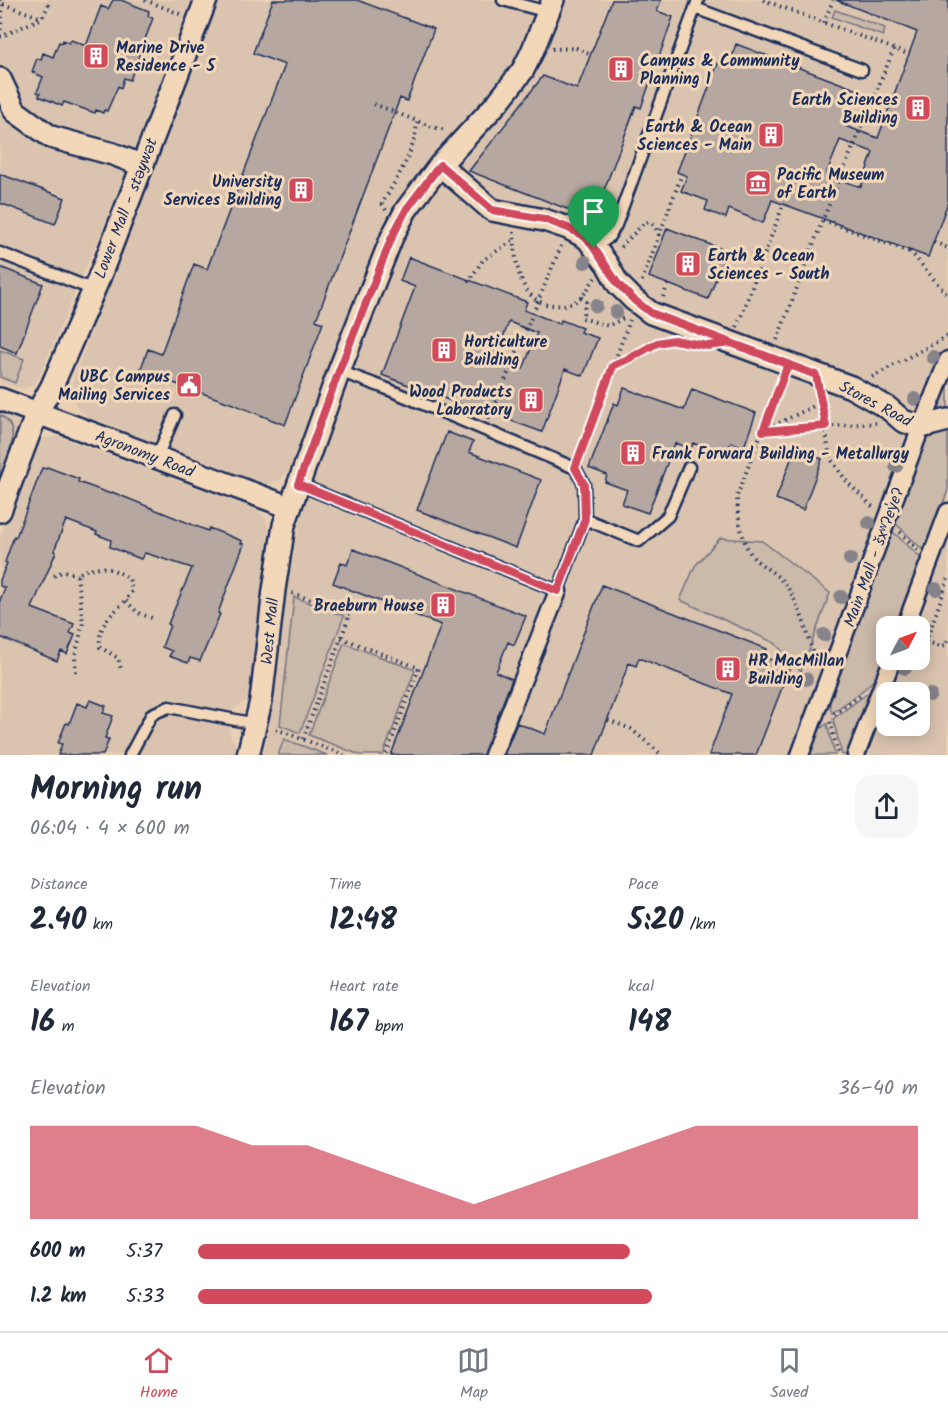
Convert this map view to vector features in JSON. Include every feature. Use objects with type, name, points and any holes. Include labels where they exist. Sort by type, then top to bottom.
[{"type":"street","name":"Lower Mall - stəywət","points":[[0,512],[37,413],[52,386],[94,290],[206,0]]},
{"type":"street","name":"West Mall","points":[[248,755],[266,727],[261,701],[282,535],[289,507],[392,237],[406,210],[440,165],[512,85],[532,52],[550,6]]},
{"type":"street","points":[[0,79],[15,111],[51,137],[113,154],[141,165]]},
{"type":"street","name":"Stores Road","points":[[440,165],[492,210],[544,219],[587,238],[618,284],[651,313],[851,387],[912,424],[948,420]]},
{"type":"street","name":"Main Mall - šxʷʔey̓eʔ","points":[[800,755],[887,520],[912,424],[948,360]]},
{"type":"street","name":"Agronomy Road","points":[[0,399],[289,507]]},
{"type":"street","points":[[909,616],[948,513]]},
{"type":"street","points":[[494,755],[558,591]]},
{"type":"street","points":[[856,755],[888,670]]},
{"type":"lane","points":[[503,0],[550,6]]},
{"type":"lane","points":[[594,248],[608,238],[616,225],[697,4],[862,70]]},
{"type":"lane","points":[[0,253],[94,290]]},
{"type":"lane","points":[[298,484],[558,591],[585,519],[584,484],[575,468],[339,371]]},
{"type":"lane","points":[[157,457],[175,415]]},
{"type":"lane","points":[[585,519],[639,541],[668,516],[689,467]]},
{"type":"lane","points":[[130,755],[152,714],[169,707],[266,727]]},
{"type":"path","points":[[42,18],[2,2],[0,37],[42,18],[51,0]]},
{"type":"path","points":[[145,0],[181,14]]},
{"type":"path","points":[[763,0],[908,54]]},
{"type":"path","points":[[824,23],[833,0]]},
{"type":"path","points":[[548,49],[576,48],[591,55]]},
{"type":"path","points":[[815,665],[802,615],[787,586],[774,573],[754,559],[747,544],[737,512],[737,496],[763,431],[779,361],[823,220],[894,49]]},
{"type":"path","points":[[374,104],[432,127],[450,130]]},
{"type":"path","points":[[387,211],[382,204],[405,164],[417,133],[417,121]]},
{"type":"path","points":[[634,300],[682,174]]},
{"type":"path","points":[[731,343],[783,205]]},
{"type":"path","points":[[823,220],[910,251],[948,296]]},
{"type":"path","points":[[618,251],[644,223],[649,222],[656,226],[659,236]]},
{"type":"path","points":[[484,431],[568,228]]},
{"type":"path","points":[[468,282],[483,260],[514,237],[517,271],[528,292],[539,301],[549,305],[566,306],[581,297],[601,271]]},
{"type":"path","points":[[934,242],[948,248]]},
{"type":"path","points":[[575,468],[631,314],[608,326],[582,318],[586,302],[581,297]]},
{"type":"path","points":[[613,366],[657,343],[674,340]]},
{"type":"path","points":[[816,375],[830,458],[848,483],[929,561]]},
{"type":"path","points":[[763,431],[826,426],[912,424]]},
{"type":"path","points":[[77,575],[89,567],[112,568],[129,578],[132,591],[126,601],[106,620],[99,636],[100,647],[118,658],[121,669]]},
{"type":"path","points":[[54,576],[64,571],[77,575]]},
{"type":"path","points":[[76,672],[75,657],[83,622],[77,575]]},
{"type":"path","points":[[930,631],[948,579]]},
{"type":"path","points":[[289,592],[350,614],[303,739]]},
{"type":"path","points":[[126,601],[138,613],[152,618]]},
{"type":"path","points":[[341,638],[419,668],[386,755]]},
{"type":"path","points":[[930,643],[946,645],[948,639]]},
{"type":"path","points":[[808,733],[885,679]]},
{"type":"path","points":[[829,718],[839,755]]},
{"type":"path","points":[[608,720],[631,729],[662,755]]},
{"type":"path","points":[[266,727],[344,755]]},
{"type":"shaded area","points":[[0,0],[192,0],[111,214],[109,214],[38,379],[33,385],[23,389],[0,382]]},
{"type":"shaded area","points":[[215,0],[542,0],[510,70],[415,178],[392,212],[293,465],[283,478],[267,485],[89,418],[77,408],[71,394],[73,380]]},
{"type":"shaded area","points":[[565,0],[948,0],[948,755],[262,755],[275,694],[283,596],[298,530],[311,483],[403,240],[420,207],[434,187],[505,113],[528,82],[547,48]]},
{"type":"shaded area","points":[[835,10],[885,28],[883,36],[832,17]]},
{"type":"shaded area","points":[[0,350],[24,359],[15,383],[0,377]]},
{"type":"shaded area","points":[[948,380],[948,413],[934,418]]},
{"type":"shaded area","points":[[0,414],[17,419],[19,436],[0,485]]},
{"type":"shaded area","points":[[0,415],[11,428],[12,444],[0,478]]},
{"type":"shaded area","points":[[948,428],[948,490],[925,552],[894,522],[929,430]]},
{"type":"shaded area","points":[[56,436],[256,509],[266,519],[269,551],[253,684],[247,699],[232,711],[229,733],[236,745],[237,755],[0,755],[0,537],[33,448],[46,438]]},
{"type":"shaded area","points":[[891,530],[922,559],[900,616],[876,616],[876,670],[879,670],[874,679],[867,687],[832,713],[828,698]]},
{"type":"shaded area","points":[[720,538],[762,541],[830,593],[801,672],[775,643],[680,600],[695,566]]},
{"type":"shaded area","points":[[294,597],[344,616],[300,733],[280,725]]},
{"type":"shaded area","points":[[344,643],[415,670],[383,755],[360,755],[309,735]]},
{"type":"shaded area","points":[[872,690],[848,755],[842,755],[833,719]]},
{"type":"shaded area","points":[[827,724],[835,755],[806,755],[815,732]]},
{"type":"shaded area","points":[[284,739],[327,755],[278,755]]},
{"type":"building","name":"Marine Drive Residence - 5","points":[[113,0],[121,0],[149,11],[148,16],[153,18],[130,80],[124,78],[121,88],[118,86],[107,111],[104,110],[103,113],[96,110],[95,113],[64,102],[62,106],[39,96],[40,93],[37,92],[43,77],[32,72],[37,58],[41,60],[43,53],[53,57],[59,42],[62,43],[63,40],[69,43],[71,40],[86,46],[101,6],[108,9]]},
{"type":"building","name":"University Services Building","points":[[273,0],[357,0],[434,29],[407,101],[400,98],[316,320],[323,323],[285,425],[140,371],[148,349],[161,354],[194,264],[207,269],[285,65],[253,53]]},
{"type":"building","points":[[612,0],[661,0],[657,11],[673,17],[641,108],[636,106],[593,219],[469,171],[543,76],[577,89]]},
{"type":"building","points":[[836,0],[948,0],[948,202],[928,257],[772,200],[763,223],[729,209],[726,218],[705,210],[708,201],[681,191],[687,176],[677,172],[720,58],[730,62],[736,44],[858,90],[845,126],[878,138],[917,32]],"holes":[[[840,140],[873,152],[861,187],[826,175]]]},
{"type":"building","points":[[0,174],[65,198],[55,224],[0,203]]},
{"type":"building","name":"Earth & Ocean Sciences - South","points":[[667,228],[727,251],[708,299],[649,277]]},
{"type":"building","name":"Horticulture Building","points":[[409,257],[527,302],[524,310],[560,324],[561,320],[582,328],[580,332],[598,338],[583,376],[565,369],[542,432],[382,375],[415,287],[400,281]],"holes":[[[509,322],[537,333],[523,369],[495,359]]]},
{"type":"building","points":[[0,267],[43,284],[17,353],[0,346]]},
{"type":"building","name":"Frank Forward Building - Metallurgy","points":[[624,388],[684,410],[692,389],[756,413],[744,447],[731,442],[726,456],[693,443],[691,449],[675,443],[648,513],[622,504],[627,490],[605,482],[607,475],[589,468],[614,403],[618,405]]},
{"type":"building","points":[[447,432],[473,442],[469,452],[541,480],[516,548],[417,510]]},
{"type":"building","points":[[795,449],[822,459],[803,510],[776,499]]},
{"type":"building","points":[[47,467],[79,479],[78,482],[111,494],[112,492],[208,531],[209,528],[242,541],[241,543],[244,544],[218,613],[220,614],[200,661],[190,658],[188,663],[169,656],[172,651],[162,647],[170,625],[168,624],[192,568],[145,553],[141,559],[110,547],[111,540],[96,534],[97,532],[66,520],[54,551],[56,552],[32,608],[74,624],[70,633],[75,635],[67,654],[61,651],[57,661],[0,637],[0,600],[5,588],[0,586],[0,580],[14,536],[16,537],[42,468]]},
{"type":"building","points":[[353,549],[526,616],[514,645],[508,642],[496,672],[512,679],[483,755],[391,755],[441,625],[333,583],[341,562],[347,565]]},
{"type":"building","name":"HR MacMillan Building","points":[[602,585],[767,649],[764,657],[790,667],[756,755],[709,755],[732,694],[639,658],[636,666],[629,663],[594,755],[504,755],[517,723],[545,734]]},
{"type":"building","points":[[90,700],[106,706],[103,713],[113,716],[105,738],[109,739],[103,755],[58,755],[62,744],[58,743],[77,703],[87,707]]},
{"type":"place","name":"Marine Drive Residence - 5","points":[[96,56]]},
{"type":"place","name":"Campus & Community Planning 1","points":[[621,69]]},
{"type":"place","name":"Earth Sciences Building","points":[[918,108]]},
{"type":"place","name":"Earth & Ocean Sciences - Main","points":[[771,135]]},
{"type":"place","name":"Pacific Museum of Earth","points":[[758,183]]},
{"type":"place","name":"University Services Building","points":[[301,190]]},
{"type":"place","name":"Earth & Ocean Sciences - South","points":[[688,264]]},
{"type":"place","name":"Horticulture Building","points":[[444,350]]},
{"type":"place","name":"UBC Campus Mailing Services","points":[[189,385]]},
{"type":"place","name":"Wood Products Laboratory","points":[[531,400]]},
{"type":"place","name":"Frank Forward Building - Metallurgy","points":[[633,453]]},
{"type":"place","name":"Braeburn House","points":[[443,605]]},
{"type":"place","name":"HR MacMillan Building","points":[[728,669]]},
{"type":"route","points":[[594,248],[587,238],[544,219],[492,210],[440,165],[406,210],[392,237],[339,371],[298,484],[558,591],[585,519],[584,484],[575,468],[613,366],[657,343],[674,340],[708,346],[731,343],[816,375],[826,426],[763,431],[788,364],[651,313],[618,284],[607,264],[594,248]]}]
